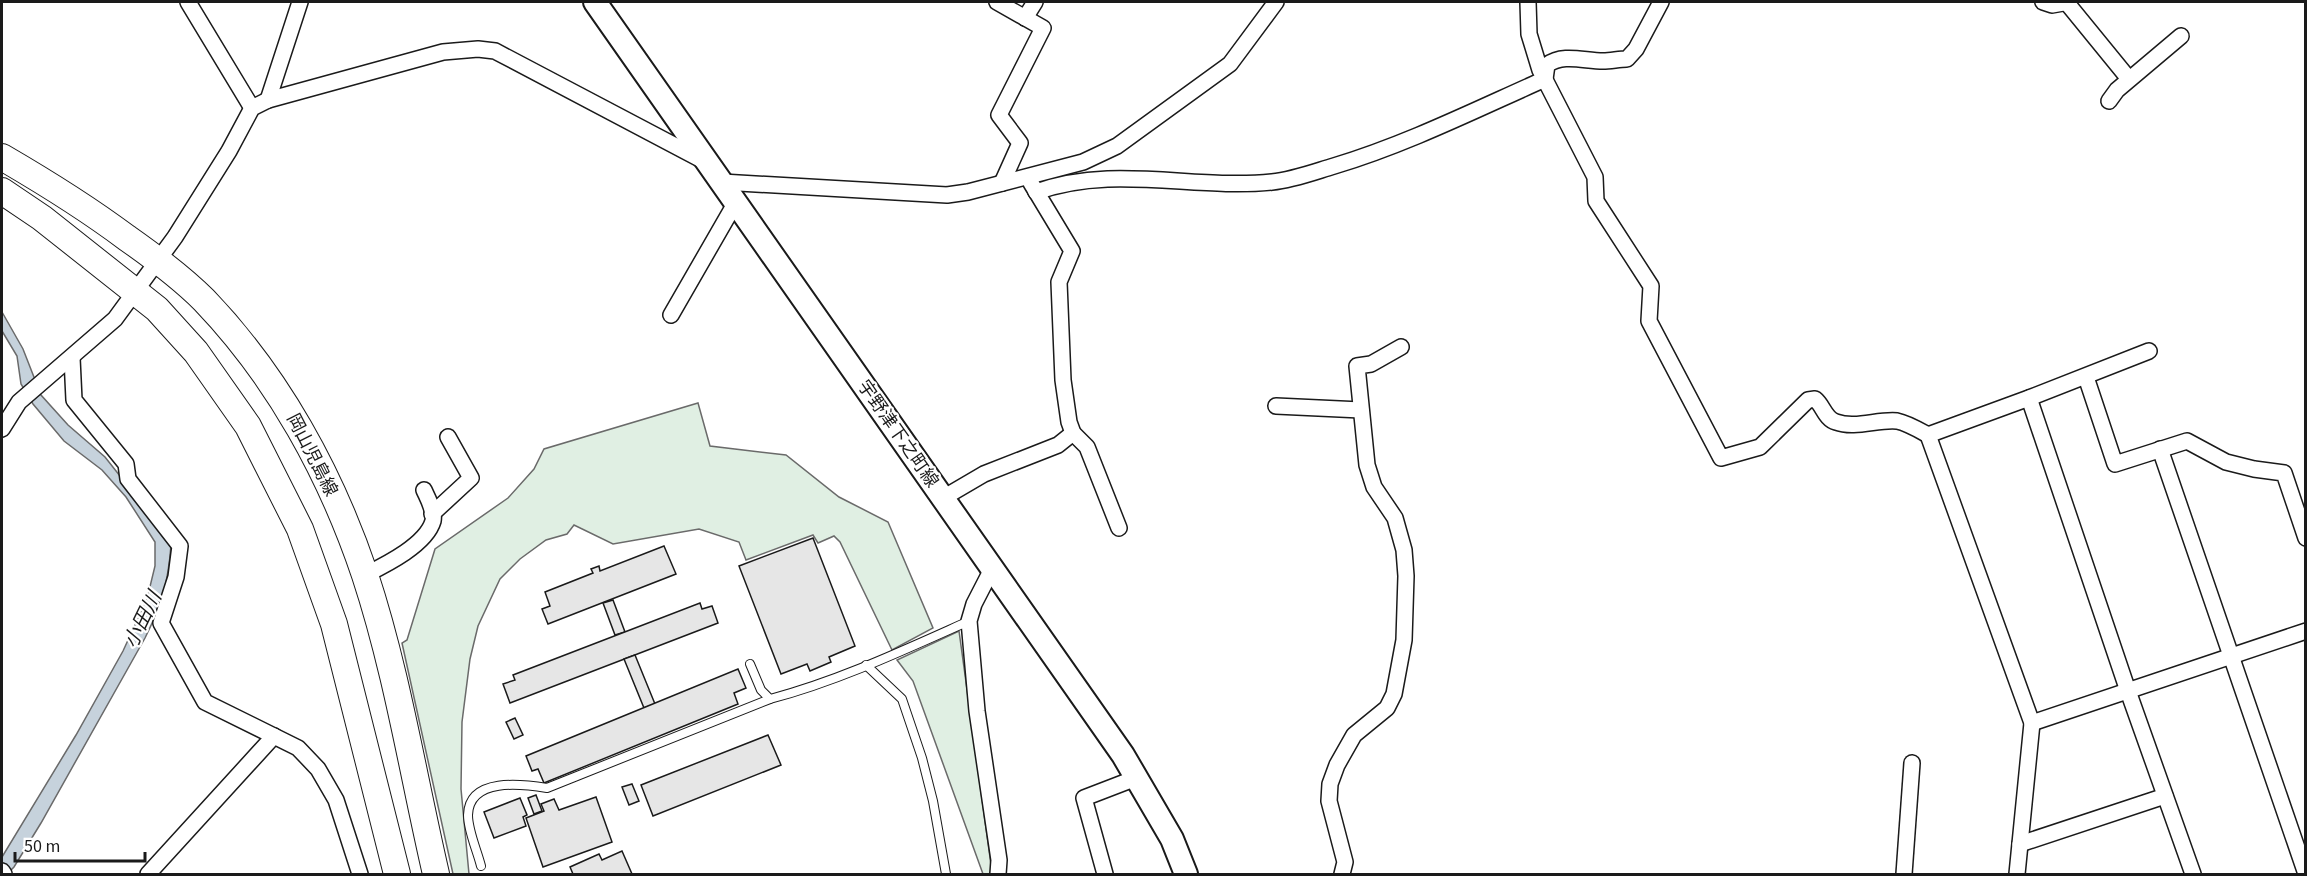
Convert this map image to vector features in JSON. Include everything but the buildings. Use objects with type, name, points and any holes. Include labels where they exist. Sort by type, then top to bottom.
[{"type":"main road","name":"宇野津下之町線","points":[[599,3],[1123,755],[1172,839],[1186,874]]},
{"type":"main road","name":"岡山児島線","points":[[2,157],[94,212],[158,260],[198,295],[230,329],[287,406],[342,513],[365,575],[408,742],[436,874]]},
{"type":"main road","points":[[2,191],[42,218],[157,309],[208,369],[248,426],[300,529],[334,624],[397,874]]},
{"type":"street","points":[[188,2],[252,108]]},
{"type":"street","points":[[268,100],[300,2]]},
{"type":"street","points":[[997,2],[1042,28],[999,115],[1020,143],[1002,183]]},
{"type":"street","points":[[1025,18],[1035,2]]},
{"type":"street","points":[[2,429],[19,402],[115,319],[158,260],[229,151],[252,108],[268,100],[443,52],[478,49],[495,51],[716,173],[947,195],[968,192],[1083,162],[1125,139],[1230,64],[1276,2]]},
{"type":"street","points":[[1528,2],[1529,34],[1545,79],[1595,177],[1596,201],[1651,286],[1649,321],[1722,458],[1760,447],[1808,400],[1815,399],[1820,403],[1826,415],[1835,422],[1849,424],[1899,421],[1928,435],[2032,723],[2017,874]]},
{"type":"street","points":[[1545,79],[1547,65],[1554,60],[1627,59],[1636,49],[1661,2]]},
{"type":"street","points":[[2043,2],[2052,5],[2068,2],[2129,79]]},
{"type":"street","points":[[2109,101],[2129,79],[2181,36]]},
{"type":"street","points":[[1036,192],[1056,185],[1118,178],[1231,183],[1273,182],[1312,173],[1377,153],[1545,79]]},
{"type":"street","points":[[1027,177],[1072,251],[1059,282],[1062,380],[1069,422],[1073,433],[1087,447],[1119,528]]},
{"type":"street","points":[[671,315],[736,202]]},
{"type":"street","points":[[1342,874],[1345,862],[1329,801],[1330,784],[1336,765],[1354,735],[1387,708],[1394,694],[1404,629],[1404,550],[1395,518],[1374,487],[1367,465],[1357,366],[1371,364],[1401,347]]},
{"type":"street","points":[[1928,435],[2149,351]]},
{"type":"street","points":[[72,358],[74,400],[126,464],[128,479],[180,546],[176,577],[161,623],[205,702],[298,748],[318,769],[336,800],[360,874]]},
{"type":"street","points":[[2086,376],[2115,464],[2187,441],[2226,462],[2254,470],[2284,473],[2306,538]]},
{"type":"street","points":[[2029,398],[2128,691],[2193,874]]},
{"type":"street","points":[[1276,406],[1361,410]]},
{"type":"street","points":[[943,498],[984,474],[1058,445],[1073,433]]},
{"type":"street","points":[[432,514],[471,478],[448,437]]},
{"type":"street","points":[[2160,449],[2306,874]]},
{"type":"street","points":[[365,575],[387,564],[416,544],[433,520],[431,506],[424,490]]},
{"type":"street","points":[[992,569],[974,604],[969,621],[977,711],[999,860],[998,874]]},
{"type":"street","points":[[2032,723],[2306,631]]},
{"type":"street","points":[[148,874],[274,736]]},
{"type":"street","points":[[1904,874],[1912,763]]},
{"type":"street","points":[[1105,874],[1084,798],[1136,778]]},
{"type":"street","points":[[2020,844],[2165,796]]},
{"type":"lane","points":[[481,866],[468,816],[470,804],[478,794],[499,786],[524,785],[547,788],[770,699],[894,655],[969,621]]},
{"type":"lane","points":[[750,664],[761,690],[770,699]]},
{"type":"lane","points":[[866,665],[902,699],[922,758],[933,801],[946,874]]},
{"type":"green space","points":[[698,403],[710,446],[786,455],[839,497],[888,522],[933,628],[892,650],[840,542],[834,536],[818,543],[813,535],[746,560],[739,542],[699,529],[613,544],[574,525],[567,534],[546,540],[520,559],[500,579],[478,626],[470,659],[462,722],[461,789],[469,874],[453,874],[402,643],[407,640],[435,549],[508,498],[534,469],[544,449]]},
{"type":"green space","points":[[959,631],[992,872],[990,874],[983,874],[913,681],[897,660]]},
{"type":"water","name":"小田川","points":[[2,312],[23,349],[41,395],[68,425],[105,457],[171,545],[163,593],[145,638],[41,823],[14,867],[7,874],[2,874],[2,857],[76,735],[123,651],[147,599],[155,566],[155,542],[126,497],[102,470],[64,441],[33,404],[21,384],[17,356],[2,331]]}]
